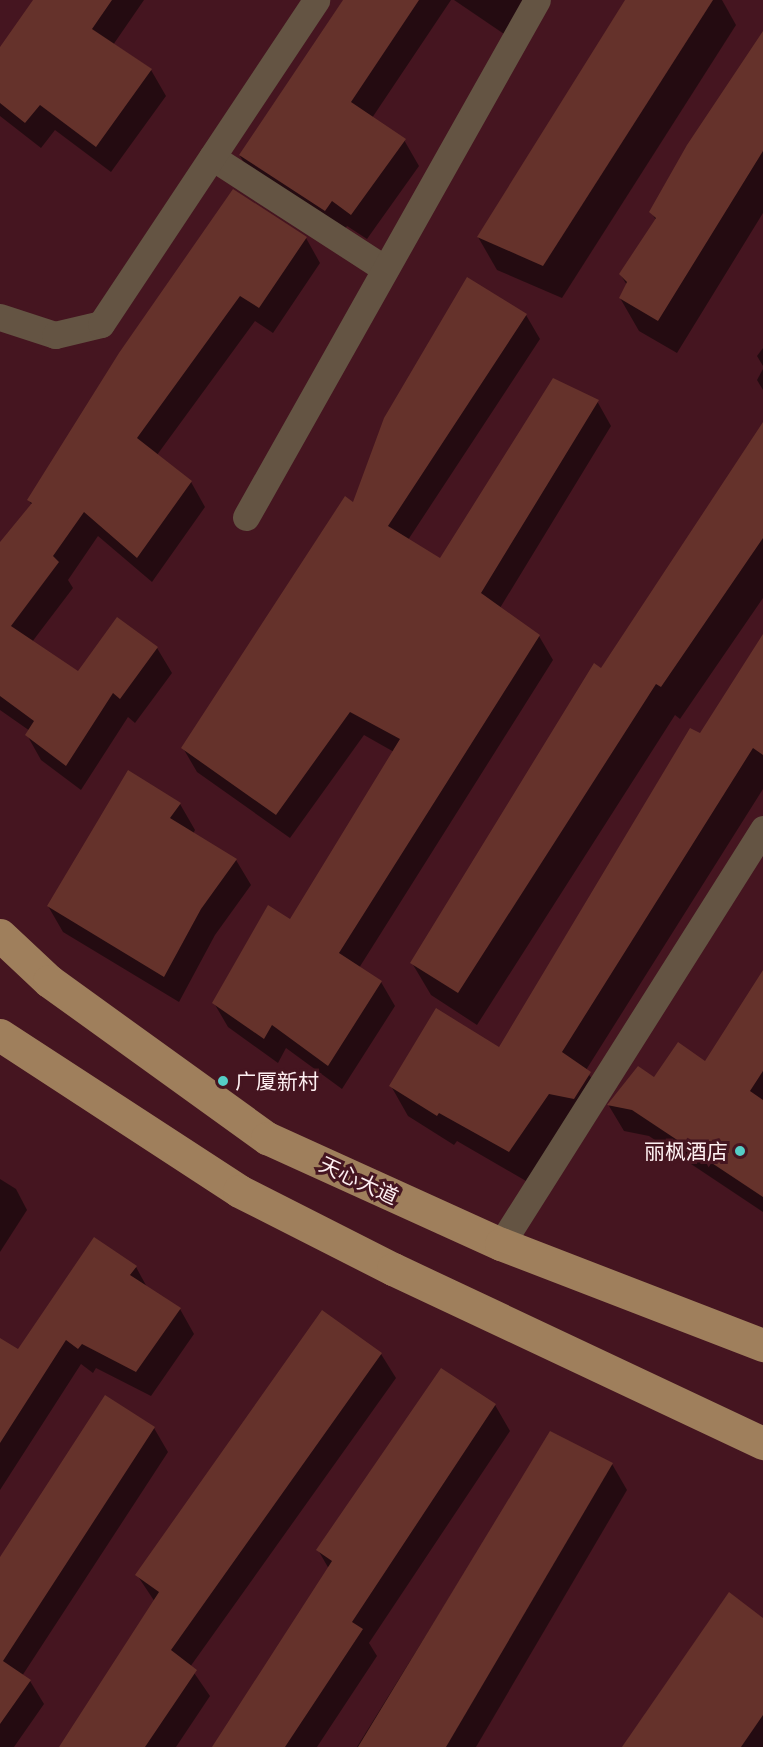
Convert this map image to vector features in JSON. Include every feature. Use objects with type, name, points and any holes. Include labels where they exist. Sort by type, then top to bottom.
[{"type":"main road","name":"天心大道","points":[[0,935],[49,981],[267,1138],[501,1244],[761,1339]]},
{"type":"main road","points":[[0,1035],[239,1191],[393,1269],[763,1443]]},
{"type":"street","points":[[0,317],[55,335],[101,324],[316,0]]},
{"type":"street","points":[[246,517],[537,0]]},
{"type":"street","points":[[212,157],[385,269]]},
{"type":"street","points":[[501,1244],[763,829]]},
{"type":"building","points":[[33,0],[112,0],[92,29],[152,69],[96,147],[40,105],[25,123],[0,103],[0,47]]},
{"type":"building","points":[[343,0],[419,0],[351,102],[406,139],[351,215],[332,201],[325,211],[239,155]]},
{"type":"building","points":[[625,0],[713,0],[543,266],[477,237]]},
{"type":"building","points":[[763,31],[763,151],[658,321],[619,298],[627,282],[619,274],[656,218],[649,212],[687,145]]},
{"type":"building","points":[[233,189],[307,237],[259,308],[240,296],[137,438],[192,481],[137,558],[84,512],[53,556],[59,562],[11,626],[78,671],[117,617],[158,647],[120,699],[113,693],[66,766],[25,735],[34,721],[0,696],[0,542],[32,503],[27,500],[119,353]]},
{"type":"building","points":[[467,277],[527,314],[388,526],[440,558],[553,378],[599,400],[481,593],[540,635],[339,953],[382,981],[328,1066],[272,1025],[264,1039],[212,1003],[268,905],[290,919],[400,739],[350,712],[276,815],[181,748],[345,496],[353,502],[384,418]]},
{"type":"building","points":[[763,422],[763,538],[661,687],[656,684],[458,993],[410,963],[594,663],[601,668]]},
{"type":"building","points":[[763,634],[763,755],[753,748],[562,1052],[591,1072],[574,1099],[549,1094],[509,1152],[439,1113],[437,1116],[389,1086],[436,1008],[499,1047],[690,728],[700,733]]},
{"type":"building","points":[[128,770],[181,803],[170,818],[237,859],[201,909],[164,977],[47,906]]},
{"type":"building","points":[[763,970],[763,1071],[750,1091],[763,1100],[763,1197],[632,1110],[607,1105],[638,1066],[654,1077],[678,1042],[705,1061]]},
{"type":"building","points":[[94,1237],[137,1266],[130,1275],[181,1308],[136,1372],[82,1344],[78,1349],[66,1340],[0,1443],[0,1338],[18,1349]]},
{"type":"building","points":[[322,1310],[382,1353],[171,1650],[197,1670],[145,1747],[59,1747],[159,1592],[135,1575]]},
{"type":"building","points":[[441,1368],[496,1404],[352,1622],[363,1629],[285,1747],[212,1747],[332,1561],[316,1550]]},
{"type":"building","points":[[105,1395],[155,1427],[3,1661],[31,1680],[0,1724],[0,1557]]},
{"type":"building","points":[[550,1431],[613,1463],[446,1747],[358,1747]]},
{"type":"building","points":[[729,1592],[763,1618],[763,1715],[741,1747],[622,1747]]},
{"type":"place","name":"广厦新村","points":[[223,1081]]},
{"type":"place","name":"丽枫酒店","points":[[740,1151]]}]
